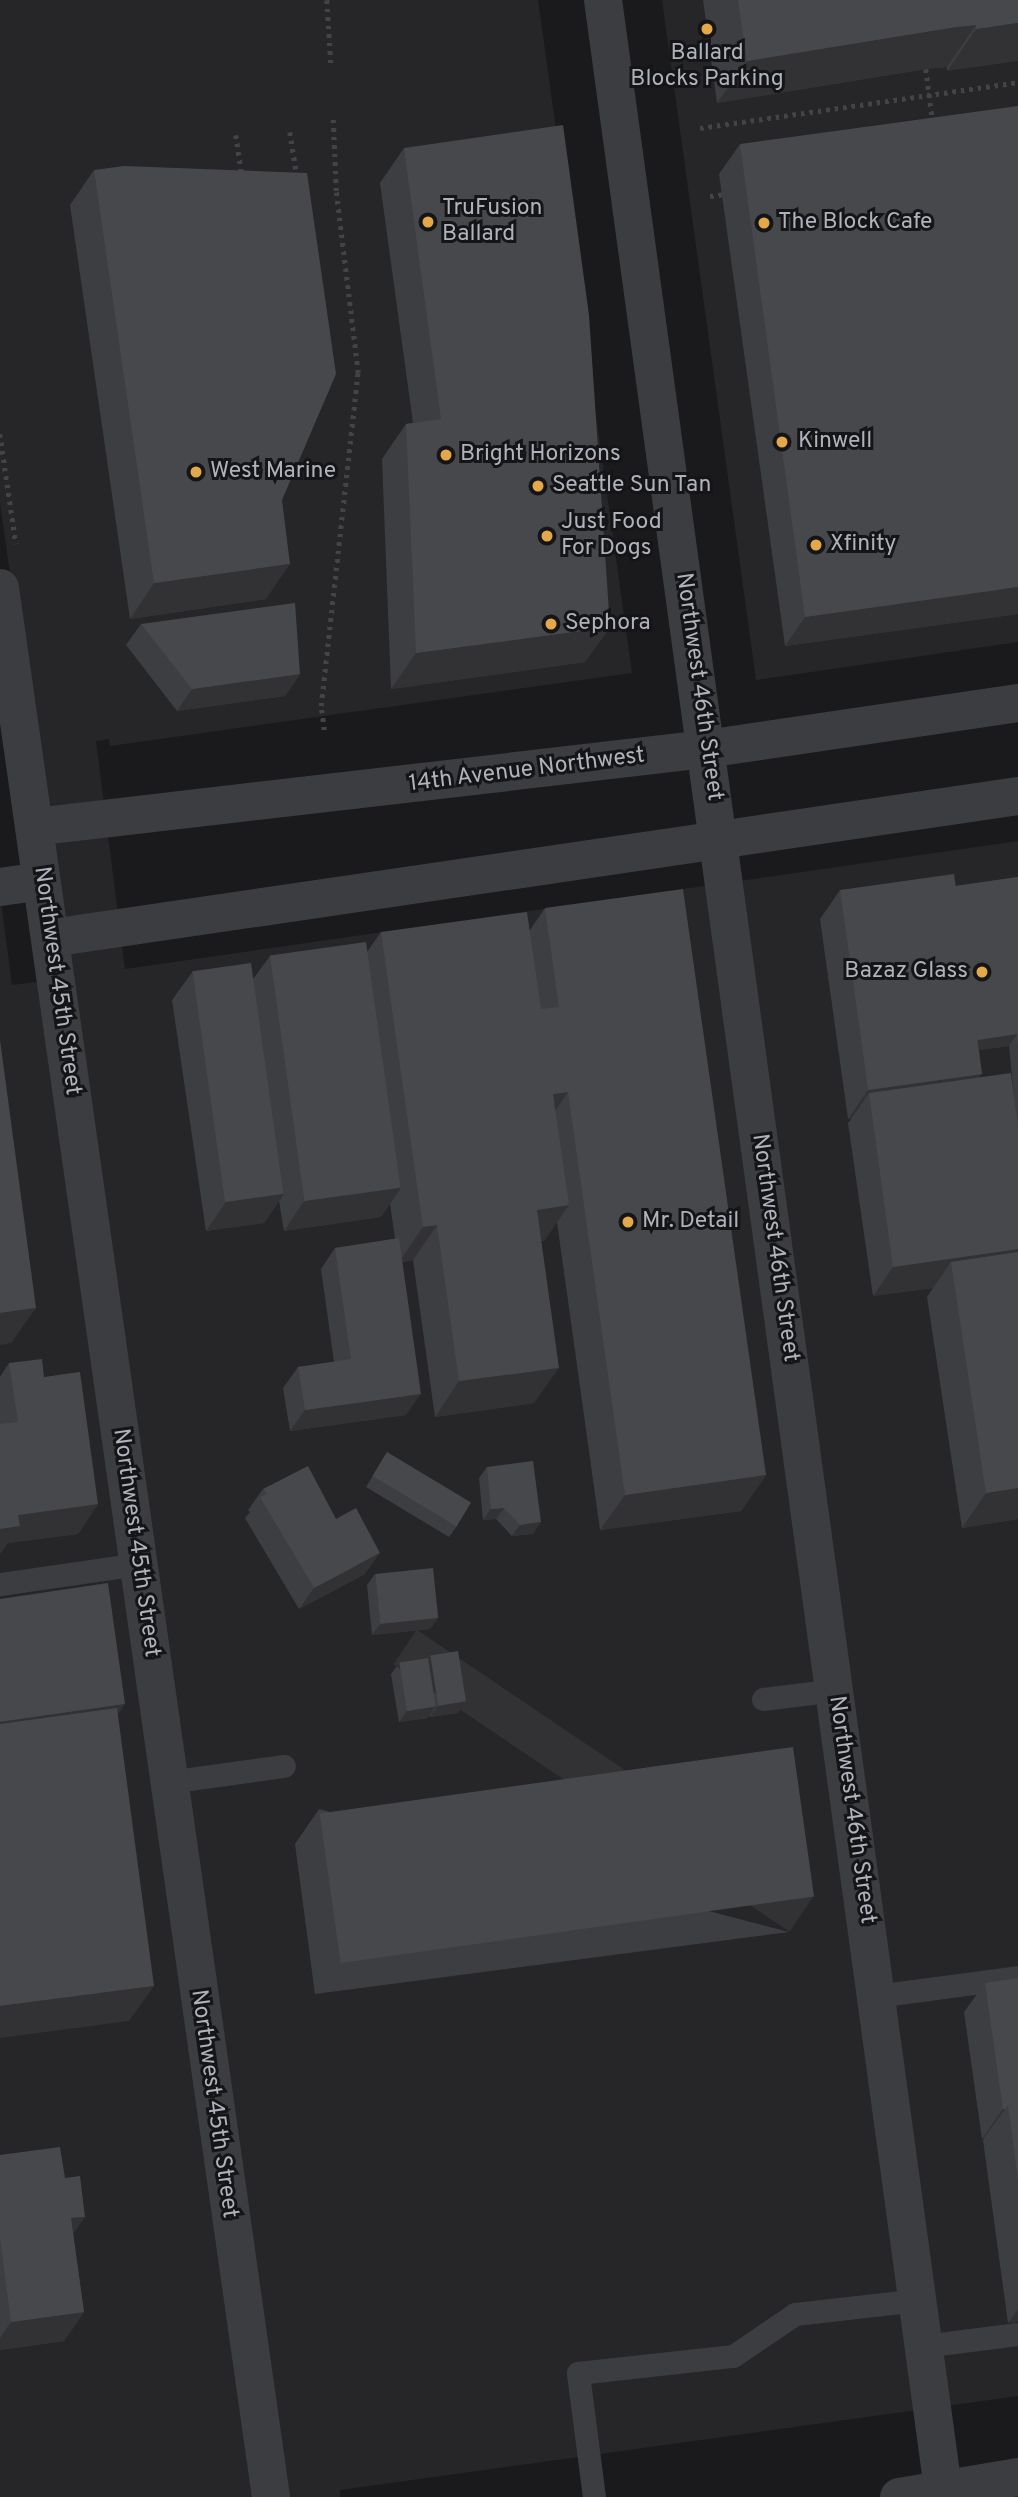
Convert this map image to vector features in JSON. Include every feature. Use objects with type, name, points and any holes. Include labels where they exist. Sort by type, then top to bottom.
[{"type":"street","name":"Northwest 46th Street","points":[[603,0],[943,2494]]},
{"type":"street","name":"Northwest 45th Street","points":[[0,588],[271,2497]]},
{"type":"street","name":"14th Avenue Northwest","points":[[34,827],[706,749],[1018,703]]},
{"type":"street","points":[[51,938],[1018,796]]},
{"type":"street","points":[[0,887],[43,881]]},
{"type":"street","points":[[899,2497],[943,2494],[1018,2477]]},
{"type":"lane","points":[[0,1584],[138,1564]]},
{"type":"lane","points":[[763,1699],[835,1690]]},
{"type":"lane","points":[[168,1782],[284,1766]]},
{"type":"lane","points":[[876,1996],[1018,1977]]},
{"type":"lane","points":[[594,2497],[578,2373],[733,2356],[795,2314],[917,2300]]},
{"type":"lane","points":[[923,2346],[1018,2334]]},
{"type":"path","points":[[327,0],[331,63]]},
{"type":"path","points":[[926,69],[934,131]]},
{"type":"path","points":[[700,128],[1018,82]]},
{"type":"path","points":[[324,730],[321,706],[358,373],[336,191],[333,119]]},
{"type":"path","points":[[290,132],[298,183]]},
{"type":"path","points":[[236,135],[243,183]]},
{"type":"path","points":[[710,196],[736,193]]},
{"type":"shaded area","points":[[0,0],[538,0],[632,673],[110,746],[109,739],[96,741],[125,969],[1018,841],[1018,2396],[340,2490],[340,2497],[0,2497],[0,894],[12,985],[67,978],[0,503]]},
{"type":"shaded area","points":[[662,0],[1018,0],[1018,642],[756,680]]},
{"type":"building","points":[[738,0],[1018,0],[1018,23],[976,29],[976,25],[956,27],[747,61]]},
{"type":"building","points":[[1018,106],[1018,587],[805,617],[740,144]]},
{"type":"building","points":[[563,125],[589,315],[610,627],[416,653],[406,424],[441,419],[404,148]]},
{"type":"building","name":"West Marine","points":[[124,166],[307,173],[336,374],[282,500],[290,564],[154,583],[94,170]]},
{"type":"building","points":[[295,603],[300,674],[192,689],[141,624]]},
{"type":"building","points":[[954,874],[982,1074],[868,1090],[840,890]]},
{"type":"building","name":"Bazaz Glass","points":[[1018,877],[1018,1047],[1017,1034],[977,1040],[955,886]]},
{"type":"building","points":[[683,889],[766,1475],[625,1495],[568,1092],[553,1094],[569,1205],[537,1210],[559,1368],[459,1381],[437,1225],[423,1227],[381,932],[527,912],[541,1009],[559,1007],[545,908]]},
{"type":"building","points":[[366,942],[401,1188],[304,1201],[270,955]]},
{"type":"building","points":[[251,963],[283,1194],[225,1202],[193,971]]},
{"type":"building","points":[[0,1040],[36,1308],[0,1313]]},
{"type":"building","points":[[1011,1073],[1018,1127],[1018,1249],[893,1267],[869,1093]]},
{"type":"building","points":[[399,1238],[421,1394],[305,1410],[298,1367],[351,1359],[335,1248]]},
{"type":"building","points":[[1018,1252],[1018,1488],[986,1493],[951,1262]]},
{"type":"building","points":[[42,1359],[44,1377],[80,1372],[98,1504],[18,1515],[20,1526],[0,1529],[0,1424],[18,1422],[9,1363]]},
{"type":"building","points":[[387,1452],[471,1502],[457,1526],[373,1476]]},
{"type":"building","points":[[533,1461],[541,1522],[520,1525],[504,1508],[491,1509],[487,1467]]},
{"type":"building","points":[[308,1466],[336,1519],[356,1508],[380,1553],[314,1588],[260,1497],[267,1494],[263,1489]]},
{"type":"building","points":[[433,1568],[438,1618],[381,1624],[375,1574]]},
{"type":"building","points":[[108,1583],[125,1704],[0,1722],[0,1599]]},
{"type":"building","points":[[458,1651],[466,1701],[438,1706],[430,1655]]},
{"type":"building","points":[[428,1658],[436,1706],[407,1711],[399,1663]]},
{"type":"building","points":[[117,1708],[154,1986],[0,2006],[0,1724]]},
{"type":"building","points":[[793,1747],[814,1897],[341,1963],[320,1814]]},
{"type":"building","points":[[1018,1978],[1018,2103],[1003,2109],[985,1983]]},
{"type":"building","points":[[1018,2103],[1018,2180],[1008,2105]]},
{"type":"building","points":[[60,2147],[65,2178],[80,2176],[85,2217],[71,2218],[84,2312],[11,2322],[0,2238],[0,2155]]},
{"type":"place","name":"Ballard Blocks Parking","points":[[707,29]]},
{"type":"place","name":"TruFusion Ballard","points":[[428,222]]},
{"type":"place","name":"The Block Cafe","points":[[764,223]]},
{"type":"place","name":"Kinwell","points":[[782,442]]},
{"type":"place","name":"Bright Horizons","points":[[446,455]]},
{"type":"place","name":"West Marine","points":[[196,472]]},
{"type":"place","name":"Seattle Sun Tan","points":[[538,486]]},
{"type":"place","name":"Just Food For Dogs","points":[[547,536]]},
{"type":"place","name":"Xfinity","points":[[816,545]]},
{"type":"place","name":"Sephora","points":[[551,624]]},
{"type":"place","name":"Bazaz Glass","points":[[982,972]]},
{"type":"place","name":"Mr. Detail","points":[[628,1222]]}]
